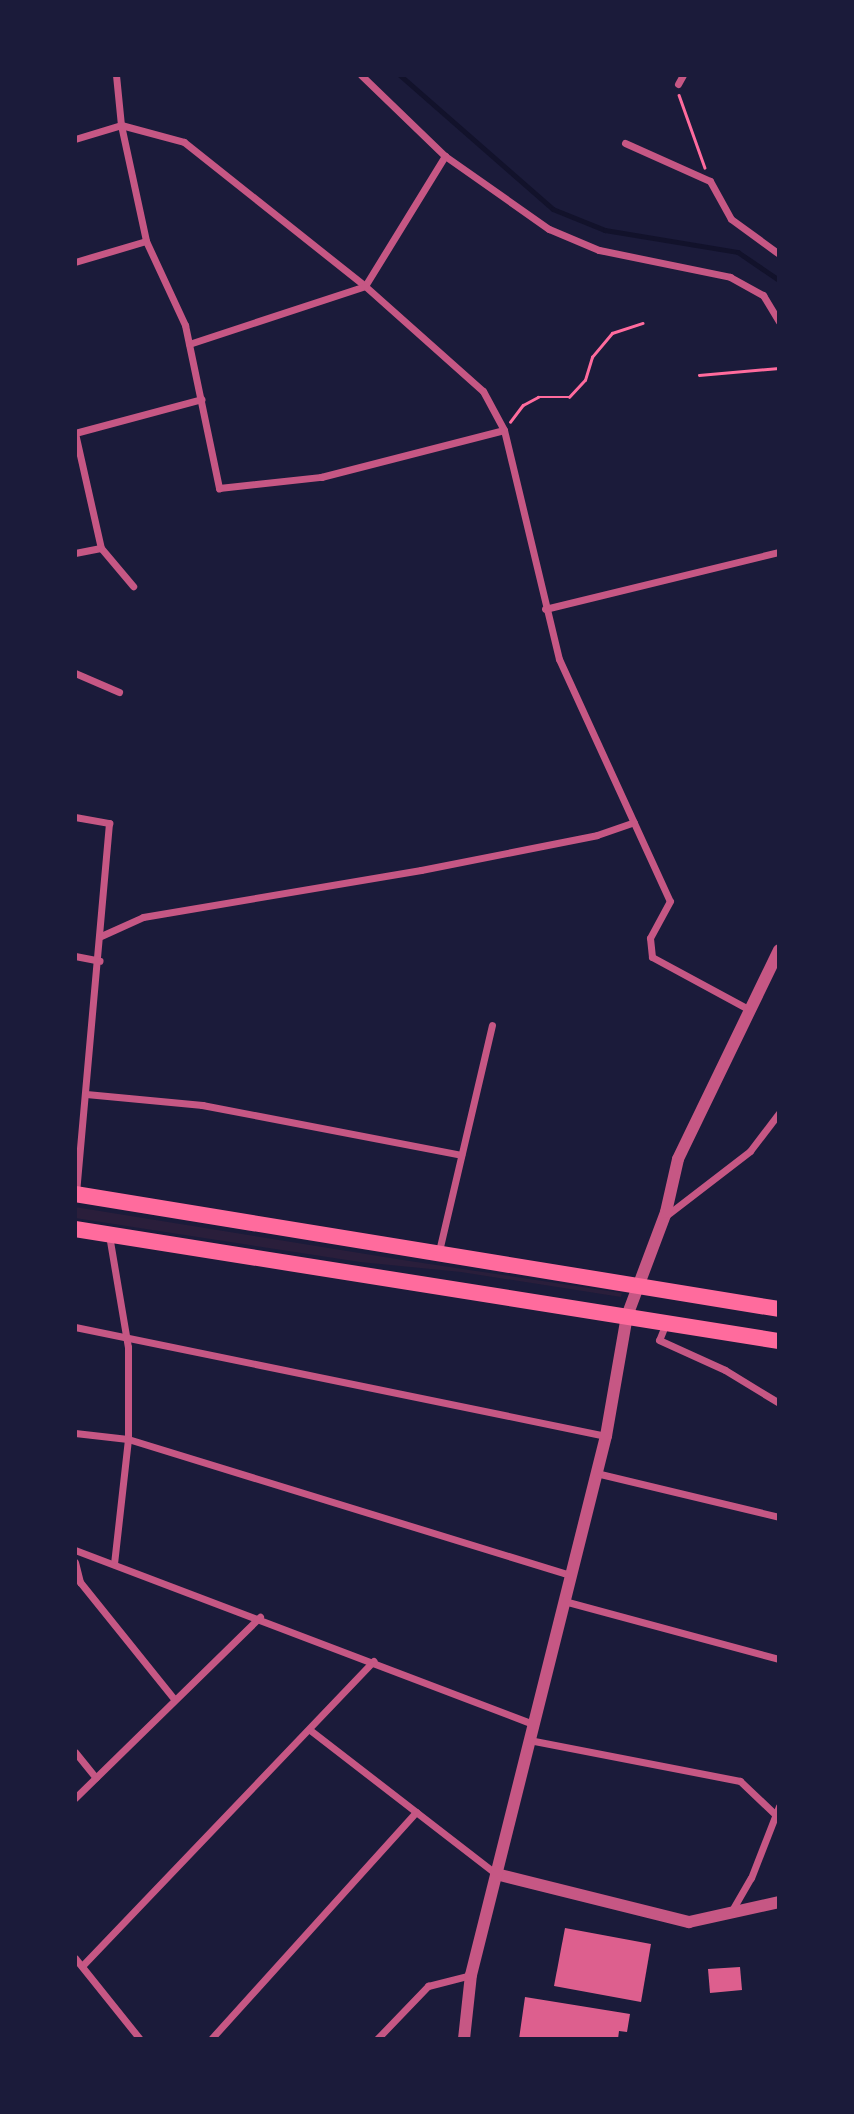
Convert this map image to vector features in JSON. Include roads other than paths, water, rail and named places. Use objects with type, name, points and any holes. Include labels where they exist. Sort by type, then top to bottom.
[{"type":"highway","points":[[76,1194],[439,1251],[779,1309]]},
{"type":"highway","points":[[75,1229],[779,1341]]},
{"type":"street","points":[[116,75],[121,125],[146,241],[189,344],[219,488],[321,477],[504,430]]},
{"type":"street","points":[[361,75],[445,156],[549,229],[599,250],[730,277],[762,295],[779,322]]},
{"type":"street","points":[[678,84],[683,75]]},
{"type":"street","points":[[75,139],[121,125],[184,142],[365,286],[483,391],[504,430],[528,516],[545,609],[559,659],[670,901],[650,938],[652,957],[748,1009]]},
{"type":"street","points":[[625,143],[710,181],[731,219],[779,254]]},
{"type":"street","points":[[189,344],[365,286],[445,156]]},
{"type":"street","points":[[75,262],[146,241]]},
{"type":"street","points":[[133,586],[101,548],[75,433],[202,400]]},
{"type":"street","points":[[75,553],[101,548]]},
{"type":"street","points":[[545,609],[779,552]]},
{"type":"street","points":[[75,673],[119,692]]},
{"type":"street","points":[[75,817],[109,823],[100,961],[76,1194]]},
{"type":"street","points":[[101,936],[143,918],[421,870],[597,835],[634,822]]},
{"type":"street","points":[[464,2039],[471,1975],[606,1436],[627,1317],[663,1218],[678,1159],[748,1009],[779,950]]},
{"type":"street","points":[[75,956],[100,961]]},
{"type":"street","points":[[439,1251],[492,1025]]},
{"type":"street","points":[[86,1094],[202,1105],[461,1155]]},
{"type":"street","points":[[663,1218],[750,1151],[779,1113]]},
{"type":"street","points":[[109,1234],[126,1334],[128,1438],[114,1564]]},
{"type":"street","points":[[666,1323],[659,1340],[725,1370],[779,1403]]},
{"type":"street","points":[[75,1327],[126,1334],[606,1436]]},
{"type":"street","points":[[75,1433],[128,1438],[570,1576]]},
{"type":"street","points":[[596,1474],[779,1517]]},
{"type":"street","points":[[75,1550],[260,1617],[534,1724]]},
{"type":"street","points":[[75,1562],[80,1582],[175,1700]]},
{"type":"street","points":[[564,1601],[779,1659]]},
{"type":"street","points":[[75,1798],[260,1617]]},
{"type":"street","points":[[82,1966],[373,1661]]},
{"type":"street","points":[[310,1730],[496,1874],[689,1922],[729,1916],[779,1902]]},
{"type":"street","points":[[529,1740],[740,1781],[777,1817]]},
{"type":"street","points":[[75,1752],[96,1778]]},
{"type":"street","points":[[729,1916],[777,1817],[779,1806]]},
{"type":"street","points":[[211,2039],[416,1812]]},
{"type":"street","points":[[75,1958],[140,2039]]},
{"type":"street","points":[[377,2039],[428,1986],[471,1975]]},
{"type":"waterway","points":[[400,75],[553,209],[605,230],[738,252],[779,280]]}]
